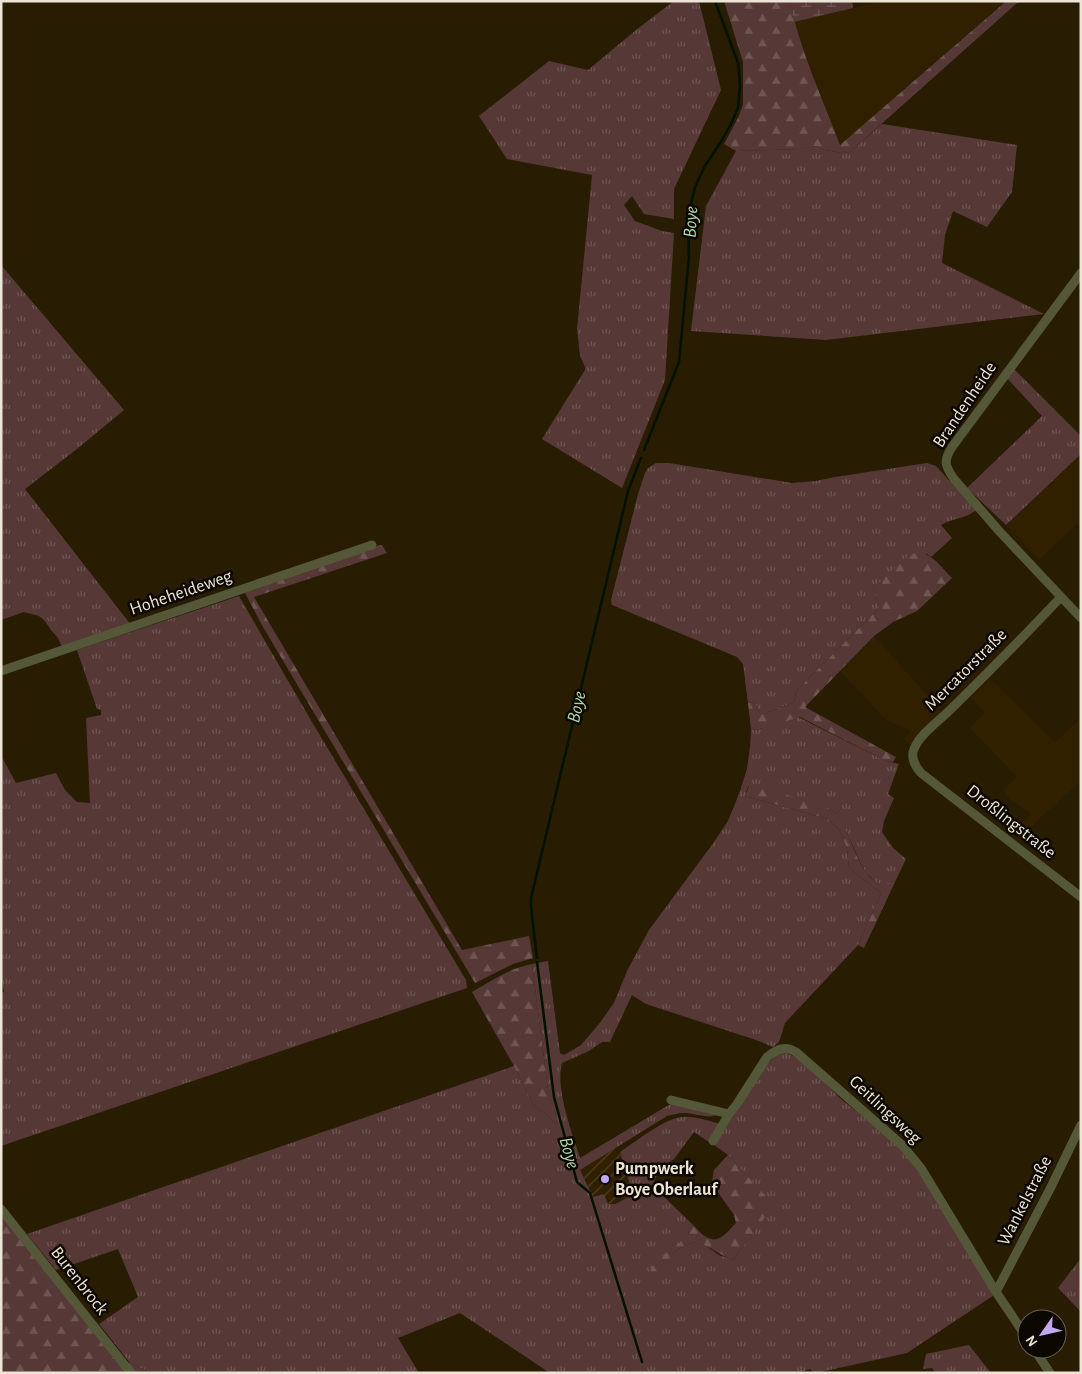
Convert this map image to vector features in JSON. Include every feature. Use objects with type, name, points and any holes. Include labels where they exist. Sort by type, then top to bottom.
[{"type":"street","name":"Brandenheide","points":[[1081,273],[947,455],[946,464],[948,472],[1000,532],[1081,618]]},
{"type":"street","name":"Hoheheideweg","points":[[1,671],[372,545]]},
{"type":"street","name":"Mercatorstraße","points":[[921,773],[915,765],[912,754],[920,738],[1062,597]]},
{"type":"street","name":"Droßlingstraße","points":[[921,773],[1081,897]]},
{"type":"street","name":"Geitlingsweg","points":[[713,1141],[767,1057],[781,1048],[796,1052],[902,1145],[921,1168],[1017,1323]]},
{"type":"street","points":[[671,1100],[729,1114]]},
{"type":"street","name":"Wankelstraße","points":[[996,1292],[1081,1125]]},
{"type":"street","name":"Burenbrock","points":[[1,1209],[131,1373]]},
{"type":"street","points":[[1041,1359],[1050,1373]]},
{"type":"shaded area","points":[[883,1],[1004,2],[840,146],[794,22]]},
{"type":"shaded area","points":[[1081,454],[1081,527],[1077,524],[1039,560],[1006,525]]},
{"type":"shaded area","points":[[874,636],[942,711],[909,744],[904,739],[911,731],[886,720],[840,671]]},
{"type":"shaded area","points":[[991,679],[1055,742],[1081,718],[1081,781],[1020,837],[1011,830],[1015,829],[1031,814],[1011,800],[1003,791],[1017,777],[970,728],[985,713],[971,698]]},
{"type":"shaded area","points":[[615,1148],[617,1153],[620,1152],[633,1195],[614,1204],[608,1204],[593,1197],[580,1170]]},
{"type":"green space","points":[[674,1],[699,1],[721,90],[674,189],[674,219],[644,214],[632,196],[624,205],[635,221],[662,231],[674,233],[665,380],[622,488],[542,439],[585,370],[580,356],[577,329],[592,175],[507,159],[479,116],[549,61],[588,70]]},
{"type":"green space","points":[[724,1],[789,1],[806,56],[840,145],[1004,3],[1004,1],[1020,2],[850,152],[843,153],[815,146],[801,149],[736,151],[724,144],[743,105],[743,62]]},
{"type":"green space","points":[[789,1],[852,1],[853,8],[794,22]]},
{"type":"green space","points":[[882,124],[1017,145],[1012,192],[987,227],[953,211],[945,235],[942,263],[1044,314],[826,340],[691,331],[706,206],[736,151],[801,149],[815,146],[825,150],[843,153],[850,152]]},
{"type":"green space","points":[[1,265],[124,410],[25,489],[131,625],[62,647],[58,638],[39,616],[24,612],[1,620]]},
{"type":"green space","points":[[1014,369],[1081,436],[1081,454],[1006,525],[967,488],[1042,416],[1007,378]]},
{"type":"green space","points":[[656,463],[669,463],[792,483],[816,481],[927,463],[936,466],[976,510],[941,525],[952,538],[931,557],[927,554],[873,588],[880,607],[796,691],[794,702],[764,714],[759,711],[755,702],[748,703],[743,664],[737,657],[612,605],[611,600],[638,494],[645,473],[648,468]]},
{"type":"green space","points":[[382,545],[387,553],[254,597],[462,950],[529,936],[533,958],[513,964],[475,983],[263,627],[245,593]]},
{"type":"green space","points":[[919,552],[933,559],[952,578],[917,611],[893,622],[874,636],[805,707],[896,757],[893,762],[886,761],[800,717],[751,730],[748,703],[755,702],[759,711],[764,714],[794,702],[796,691],[880,607],[873,588],[909,555]]},
{"type":"green space","points":[[239,596],[466,980],[467,988],[1,1146],[1,993],[4,992],[1,976],[1,760],[3,759],[16,783],[56,773],[65,790],[77,802],[90,803],[86,718],[101,715],[101,710],[97,709],[77,650]]},
{"type":"green space","points":[[798,717],[886,761],[899,764],[888,794],[894,798],[884,821],[882,832],[893,848],[906,859],[896,880],[884,885],[877,883],[867,874],[842,822],[836,813],[830,809],[748,786],[745,796],[828,819],[840,831],[847,849],[849,868],[881,893],[858,945],[785,1023],[779,1042],[773,1047],[646,1004],[632,995],[610,1042],[602,1042],[589,1051],[562,1063],[560,1073],[563,1098],[580,1158],[672,1103],[716,1115],[705,1116],[684,1113],[667,1116],[580,1170],[593,1197],[604,1194],[608,1204],[615,1204],[633,1195],[620,1152],[650,1131],[675,1118],[691,1117],[720,1124],[709,1142],[694,1132],[674,1159],[658,1170],[653,1186],[694,1226],[689,1229],[688,1237],[652,1267],[653,1275],[676,1251],[689,1244],[697,1243],[704,1245],[721,1256],[733,1260],[773,1205],[728,1155],[714,1145],[768,1063],[781,1052],[787,1053],[805,1063],[842,1100],[889,1137],[913,1163],[994,1295],[907,1353],[816,1373],[810,1369],[798,1373],[550,1373],[460,1313],[398,1338],[419,1373],[151,1373],[130,1363],[99,1324],[138,1297],[118,1249],[56,1270],[27,1234],[514,1066],[534,1106],[556,1124],[548,1090],[532,964],[548,961],[560,1053],[564,1055],[581,1045],[614,1003],[627,971],[649,930],[728,821],[747,769],[751,730]]},
{"type":"green space","points":[[749,786],[809,801],[831,810],[842,821],[856,855],[869,876],[876,882],[885,884],[896,880],[864,948],[858,945],[881,893],[849,868],[847,849],[840,831],[828,819],[745,796]]},
{"type":"green space","points":[[532,964],[548,1090],[557,1125],[534,1106],[514,1066],[472,992],[508,972]]},
{"type":"green space","points":[[728,1155],[774,1205],[733,1260],[704,1245],[697,1243],[689,1244],[670,1257],[653,1276],[652,1267],[654,1264],[688,1237],[689,1229],[694,1226],[704,1236],[715,1239],[723,1236],[736,1223],[734,1215],[712,1181],[714,1170]]},
{"type":"green space","points":[[1,1212],[115,1356],[151,1373],[1,1373]]},
{"type":"green space","points":[[1081,1258],[1081,1312],[1058,1288]]},
{"type":"green space","points":[[969,1345],[991,1373],[935,1373],[932,1368],[923,1369],[926,1354]]},
{"type":"waterway","name":"Boye","points":[[644,450],[679,362],[689,256],[688,217],[695,187],[705,166],[731,124],[738,108],[740,86],[738,63],[715,1]]},
{"type":"waterway","name":"Boye","points":[[537,958],[531,898],[628,491],[641,458]]},
{"type":"waterway","name":"Boye","points":[[537,962],[554,1097],[577,1182],[590,1193],[642,1362]]},
{"type":"place","name":"Pumpwerk Boye Oberlauf","points":[[605,1179]]}]
